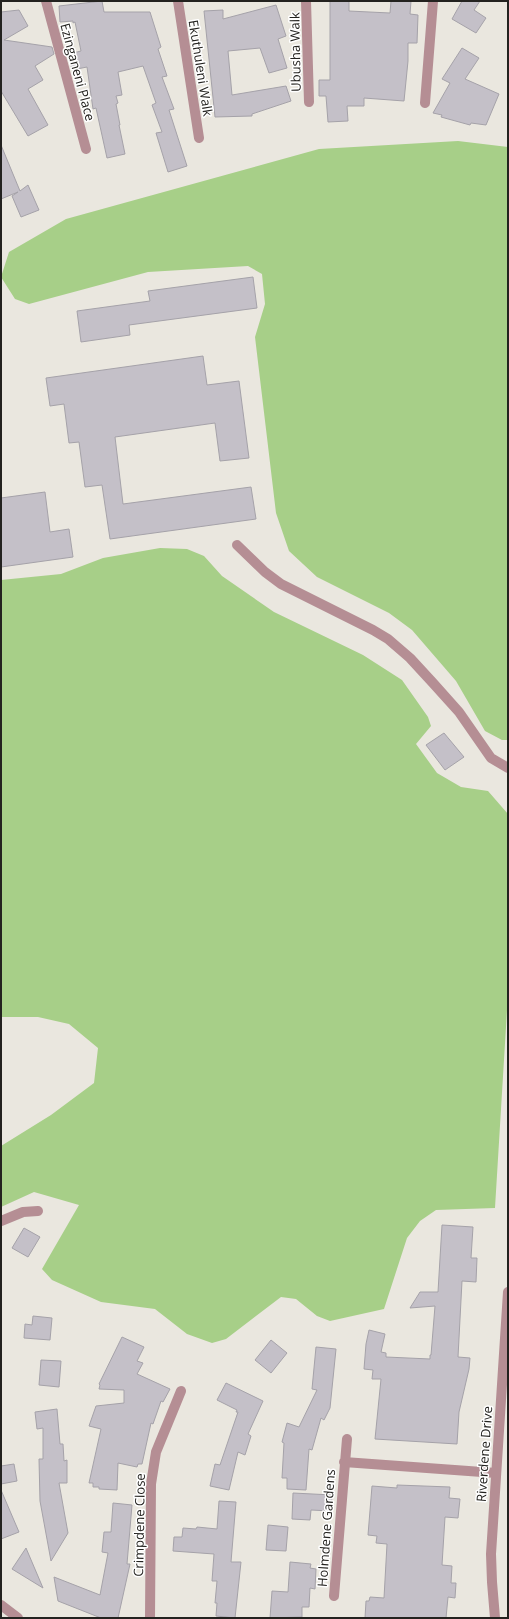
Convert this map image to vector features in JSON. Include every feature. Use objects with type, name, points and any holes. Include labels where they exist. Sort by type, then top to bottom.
[{"type":"street","name":"Ezinganeni Place","points":[[46,1],[86,149]]},
{"type":"street","name":"Ekuthuleni Walk","points":[[178,1],[198,138]]},
{"type":"street","name":"Ubusha Walk","points":[[306,1],[309,102]]},
{"type":"street","points":[[425,103],[433,1]]},
{"type":"street","points":[[237,545],[264,572],[282,584],[374,630],[388,639],[410,658],[459,712],[491,758],[508,768]]},
{"type":"street","points":[[1,1222],[23,1212],[38,1211]]},
{"type":"street","name":"Riverdene Drive","points":[[495,1618],[491,1554],[508,1292]]},
{"type":"street","name":"Crimpdene Close","points":[[150,1618],[151,1484],[156,1452],[181,1391]]},
{"type":"street","name":"Holmdene Gardens","points":[[334,1596],[347,1439]]},
{"type":"street","name":"Holmdene Gardens","points":[[344,1462],[496,1473]]},
{"type":"street","points":[[1,1605],[18,1618]]},
{"type":"green space","points":[[458,141],[508,147],[508,740],[502,740],[485,731],[456,681],[412,630],[389,613],[317,577],[289,551],[276,513],[255,337],[265,304],[262,274],[248,266],[148,272],[29,304],[15,299],[1,277],[9,252],[66,219],[319,149]]},
{"type":"green space","points":[[160,548],[187,549],[204,556],[222,576],[274,612],[363,655],[402,680],[428,717],[431,726],[416,744],[437,773],[461,787],[488,791],[508,814],[508,994],[495,1208],[436,1210],[420,1221],[407,1238],[384,1309],[330,1321],[317,1316],[296,1299],[281,1297],[226,1339],[212,1343],[187,1334],[155,1309],[101,1302],[52,1280],[42,1269],[79,1205],[34,1192],[1,1207],[1,1146],[51,1115],[94,1083],[98,1048],[69,1024],[38,1017],[1,1017],[1,580],[61,574],[103,558]]},
{"type":"building","points":[[102,1],[104,12],[150,12],[161,47],[158,49],[167,76],[162,77],[174,109],[169,110],[187,166],[168,172],[156,133],[162,132],[152,105],[156,103],[143,66],[118,72],[122,95],[116,96],[118,103],[116,104],[125,154],[107,158],[96,108],[93,109],[87,67],[72,70],[69,54],[81,51],[75,22],[60,22],[59,6]]},
{"type":"building","points":[[330,1],[349,1],[349,11],[390,13],[391,1],[411,1],[410,14],[418,15],[417,43],[408,43],[408,61],[404,101],[364,98],[364,106],[347,106],[348,121],[328,122],[326,96],[319,96],[319,80],[330,80]]},
{"type":"building","points":[[462,1],[480,1],[474,10],[486,18],[476,33],[452,19]]},
{"type":"building","points":[[276,5],[286,36],[278,39],[287,68],[269,73],[260,48],[228,51],[232,95],[286,86],[291,101],[252,114],[252,116],[215,117],[204,11],[223,10],[223,19]]},
{"type":"building","points":[[19,10],[28,26],[4,40],[52,47],[54,54],[35,66],[43,80],[28,89],[48,125],[28,136],[1,91],[1,12]]},
{"type":"building","points":[[462,48],[479,58],[465,79],[499,94],[486,125],[471,123],[470,125],[441,117],[442,115],[433,113],[450,83],[442,79]]},
{"type":"building","points":[[1,145],[20,191],[28,185],[39,210],[21,217],[12,196],[18,192],[1,199]]},
{"type":"building","points":[[253,277],[257,308],[129,325],[130,335],[81,342],[77,311],[150,301],[148,291]]},
{"type":"building","points":[[203,356],[207,385],[239,381],[249,458],[220,461],[215,423],[115,437],[123,504],[251,487],[256,519],[110,539],[102,485],[85,487],[79,442],[69,443],[64,404],[50,406],[46,378]]},
{"type":"building","points":[[45,492],[50,532],[69,529],[73,557],[1,567],[1,498]]},
{"type":"building","points":[[444,733],[464,757],[445,770],[426,745]]},
{"type":"building","points":[[442,1225],[473,1227],[471,1258],[477,1258],[476,1282],[462,1281],[458,1357],[470,1358],[469,1369],[459,1412],[457,1444],[375,1439],[381,1379],[372,1379],[373,1370],[364,1369],[369,1330],[385,1334],[381,1352],[386,1353],[386,1357],[430,1359],[435,1306],[410,1308],[420,1292],[438,1292]]},
{"type":"building","points":[[24,1228],[40,1237],[28,1257],[12,1248]]},
{"type":"building","points":[[33,1316],[52,1318],[50,1340],[24,1338],[25,1324],[32,1325]]},
{"type":"building","points":[[122,1337],[144,1347],[137,1361],[143,1363],[137,1374],[170,1389],[163,1402],[161,1401],[153,1424],[151,1423],[142,1464],[138,1464],[137,1467],[118,1463],[117,1490],[99,1489],[99,1487],[93,1487],[93,1483],[89,1483],[101,1429],[89,1426],[96,1406],[124,1403],[124,1390],[99,1389],[99,1384]]},
{"type":"building","points":[[271,1340],[287,1353],[271,1373],[255,1360]]},
{"type":"building","points":[[316,1347],[336,1349],[330,1408],[324,1420],[321,1418],[312,1450],[309,1449],[306,1490],[287,1489],[287,1478],[282,1478],[284,1443],[282,1442],[287,1423],[299,1427],[317,1390],[312,1389]]},
{"type":"building","points":[[41,1360],[61,1361],[59,1387],[39,1385]]},
{"type":"building","points":[[226,1383],[263,1401],[248,1434],[251,1436],[245,1455],[238,1452],[229,1490],[210,1486],[215,1464],[220,1465],[238,1412],[236,1412],[237,1410],[217,1400]]},
{"type":"building","points":[[57,1409],[60,1444],[63,1444],[64,1461],[67,1460],[67,1483],[59,1483],[68,1533],[51,1561],[40,1501],[39,1459],[43,1459],[43,1428],[37,1429],[35,1412]]},
{"type":"building","points":[[14,1464],[17,1481],[1,1484],[1,1466]]},
{"type":"building","points":[[397,1485],[450,1487],[449,1498],[460,1499],[458,1518],[445,1517],[442,1565],[452,1566],[451,1583],[456,1583],[455,1598],[448,1597],[446,1618],[365,1618],[366,1601],[369,1601],[370,1597],[384,1598],[387,1544],[376,1543],[377,1536],[368,1535],[372,1486],[397,1488]]},
{"type":"building","points":[[1,1490],[19,1532],[1,1539]]},
{"type":"building","points":[[293,1493],[332,1495],[331,1511],[311,1510],[310,1520],[292,1519]]},
{"type":"building","points":[[219,1501],[236,1502],[231,1562],[241,1562],[235,1618],[216,1616],[217,1603],[215,1603],[217,1581],[212,1581],[214,1554],[173,1551],[174,1537],[182,1537],[183,1528],[196,1529],[197,1527],[217,1529]]},
{"type":"building","points":[[113,1503],[132,1505],[127,1564],[130,1564],[118,1618],[101,1618],[58,1601],[54,1577],[100,1595],[108,1553],[102,1552],[104,1532],[111,1532]]},
{"type":"building","points":[[268,1525],[288,1527],[286,1551],[266,1550]]},
{"type":"building","points":[[26,1548],[43,1588],[12,1569]]},
{"type":"building","points":[[290,1562],[311,1564],[310,1568],[316,1569],[315,1589],[310,1588],[309,1607],[302,1607],[302,1617],[270,1618],[272,1591],[288,1592]]}]
